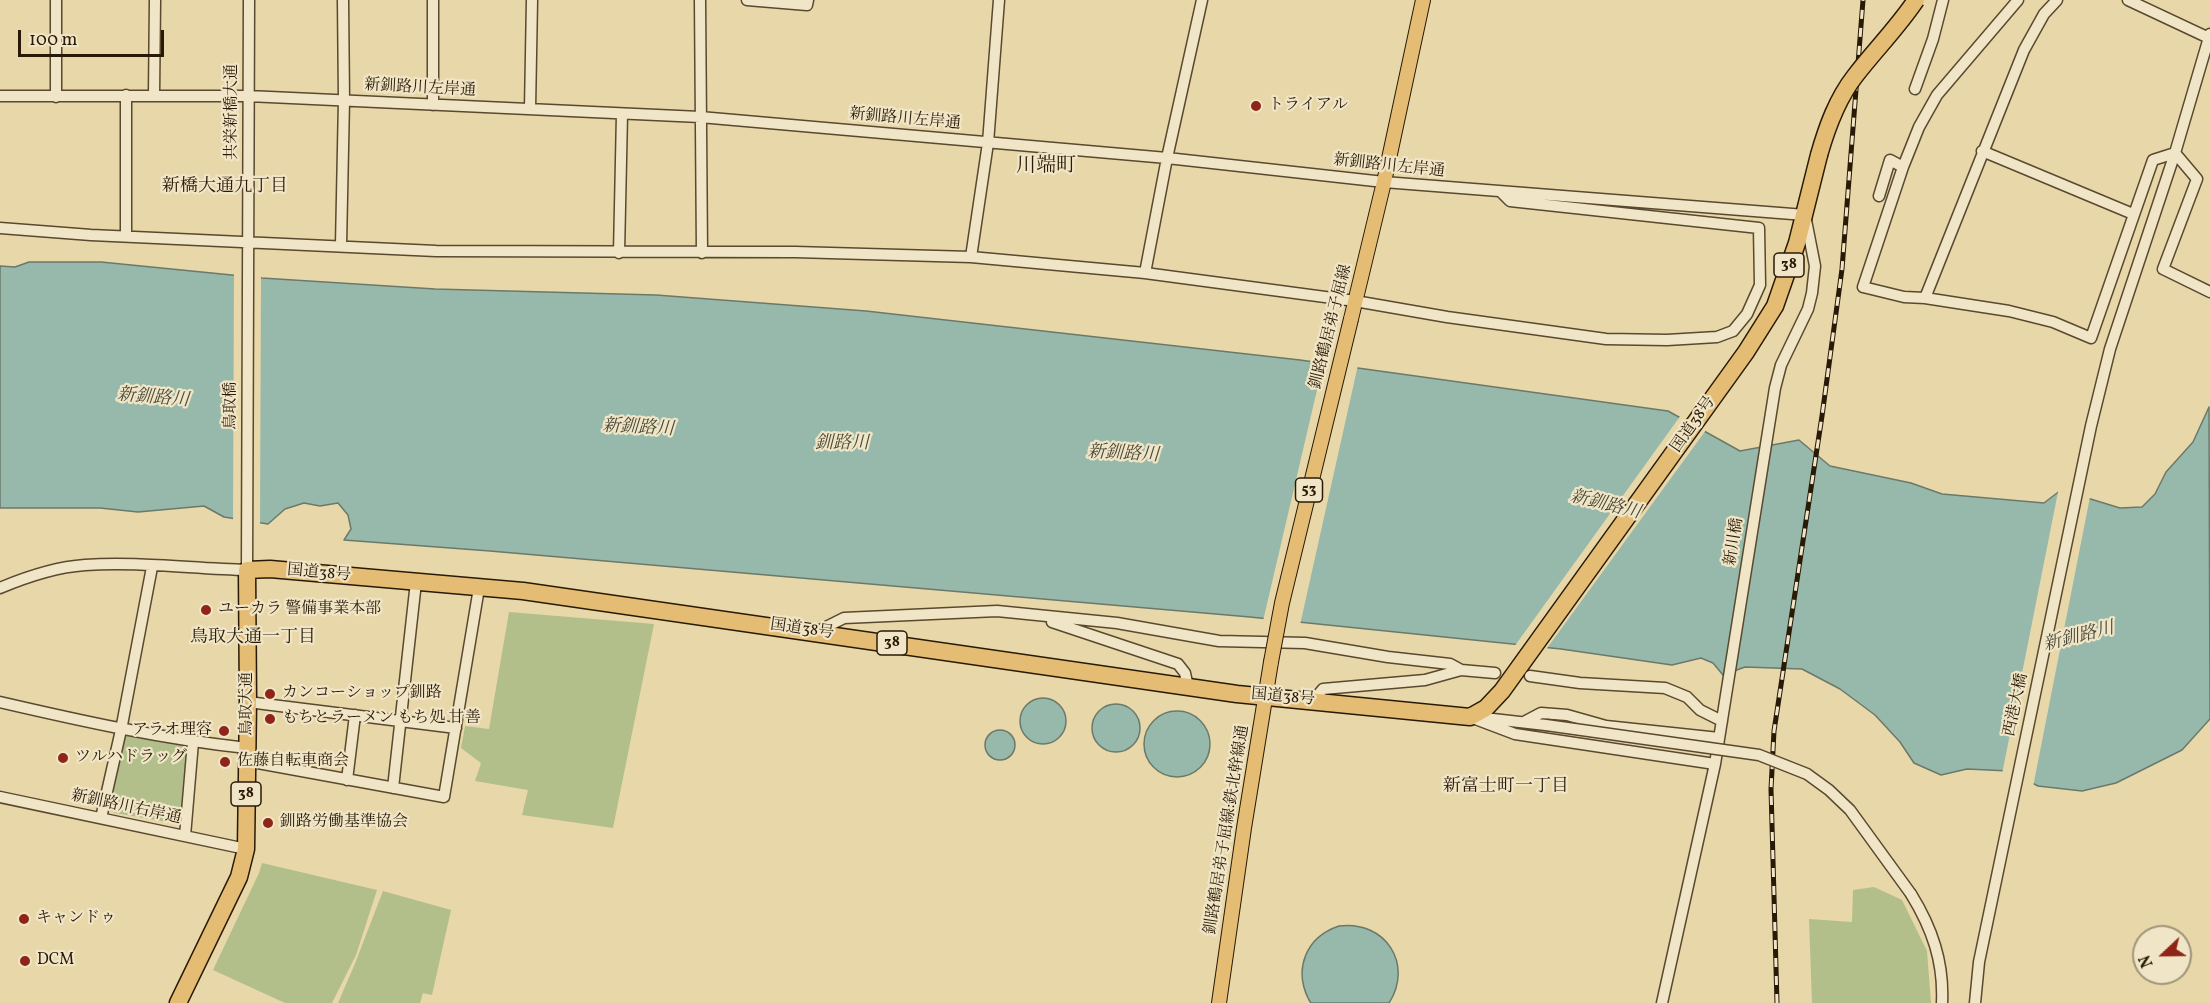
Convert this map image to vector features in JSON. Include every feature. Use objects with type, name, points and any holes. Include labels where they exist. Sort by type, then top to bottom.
[{"type":"highway","name":"国道38号","points":[[247,570],[270,569],[523,591],[1188,687],[1470,717],[1486,708],[1522,673],[1775,306],[1805,215],[1826,131],[1839,101],[1854,76],[1901,22],[1916,0]]},
{"type":"highway","name":"鳥取大通","points":[[178,1003],[239,877],[246,849],[247,570]]},
{"type":"main road","name":"釧路鶴居弟子屈線","points":[[1271,662],[1282,603],[1384,182],[1422,0]]},
{"type":"main road","name":"釧路鶴居弟子屈線:鉄北幹線通","points":[[1220,1003],[1244,828],[1271,662]]},
{"type":"street","points":[[56,0],[56,97]]},
{"type":"street","points":[[154,0],[154,95]]},
{"type":"street","name":"共栄新橋大通","points":[[247,261],[249,0]]},
{"type":"street","points":[[341,245],[344,100],[343,0]]},
{"type":"street","points":[[433,0],[433,105]]},
{"type":"street","points":[[530,109],[532,0]]},
{"type":"street","points":[[700,0],[702,253]]},
{"type":"street","points":[[747,0],[807,5],[808,0]]},
{"type":"street","points":[[971,257],[988,143],[999,0]]},
{"type":"street","points":[[1145,273],[1167,158],[1202,0]]},
{"type":"street","points":[[1915,90],[1934,39],[1943,0]]},
{"type":"street","points":[[2018,0],[1937,95],[1919,127],[1903,167],[1863,287],[1904,297],[2009,310],[2053,322],[2091,338],[2153,160],[2175,153],[2196,179],[2163,269],[2210,292]]},
{"type":"street","points":[[1924,298],[2024,50],[2044,14],[2057,0]]},
{"type":"street","points":[[2128,0],[2209,36]]},
{"type":"street","name":"西港大橋","points":[[1975,1003],[1980,962],[2091,426],[2110,349],[2175,153],[2209,36]]},
{"type":"street","points":[[126,95],[126,236]]},
{"type":"street","name":"新釧路川左岸通","points":[[0,96],[248,96],[700,117],[1167,158],[1384,182],[1805,215]]},
{"type":"street","points":[[619,253],[622,114]]},
{"type":"street","points":[[1982,151],[2133,214]]},
{"type":"street","points":[[1879,196],[1890,160],[1903,167]]},
{"type":"street","points":[[0,228],[436,251],[795,252],[971,257],[1145,273],[1355,301],[1448,317],[1606,339],[1699,339],[1733,332],[1747,314],[1760,285],[1759,228],[1522,203],[1510,201],[1501,192]]},
{"type":"street","name":"新川橋","points":[[1662,1003],[1719,738],[1775,388],[1781,365],[1808,309],[1812,293],[1815,266],[1805,215]]},
{"type":"street","name":"鳥取橋","points":[[247,261],[247,570]]},
{"type":"street","points":[[0,588],[22,578],[82,565],[247,570]]},
{"type":"street","points":[[101,818],[121,730],[152,567]]},
{"type":"street","points":[[393,788],[416,582]]},
{"type":"street","points":[[0,702],[121,730],[192,742],[347,780],[444,797],[479,588]]},
{"type":"street","points":[[815,632],[844,618],[997,611],[1117,623],[1219,641],[1305,643],[1388,657],[1450,664],[1461,670]]},
{"type":"street","points":[[1035,616],[1178,664],[1185,672],[1188,687]]},
{"type":"street","points":[[1313,701],[1323,689],[1425,680],[1461,670],[1495,673]]},
{"type":"street","points":[[1522,673],[1580,683],[1665,688],[1687,697],[1700,710],[1722,721]]},
{"type":"street","points":[[248,702],[456,728]]},
{"type":"street","points":[[1524,722],[1541,713],[1567,715],[1606,726],[1719,738]]},
{"type":"street","points":[[347,780],[355,715]]},
{"type":"street","points":[[1470,717],[1524,722],[1759,755],[1807,774],[1829,790],[1850,810],[1925,917],[1937,946],[1941,970],[1942,1003]]},
{"type":"street","points":[[1470,717],[1515,734],[1714,764]]},
{"type":"street","points":[[185,836],[192,742]]},
{"type":"street","name":"新釧路川右岸通","points":[[0,797],[246,849]]},
{"type":"green space","points":[[509,612],[654,624],[613,828],[522,815],[528,790],[475,781],[481,763],[461,748],[465,726],[489,729]]},
{"type":"green space","points":[[123,733],[191,746],[184,825],[115,813],[105,808]]},
{"type":"green space","points":[[262,863],[377,890],[356,955],[332,1003],[285,1003],[213,970]]},
{"type":"green space","points":[[1874,887],[1902,900],[1927,951],[1931,1003],[1812,1003],[1809,919],[1852,922],[1853,890]]},
{"type":"green space","points":[[383,891],[451,910],[432,995],[423,993],[420,1003],[338,1003],[354,966]]},
{"type":"water","name":"釧路川","points":[[29,262],[101,262],[262,278],[435,289],[656,295],[866,311],[1300,360],[1668,411],[1740,451],[1799,440],[1830,466],[1911,483],[1942,494],[2044,503],[2061,490],[2120,508],[2142,507],[2155,494],[2166,472],[2193,442],[2209,407],[2210,719],[2182,750],[2116,783],[2082,791],[2038,786],[2009,771],[1967,769],[1941,775],[1914,763],[1900,742],[1875,715],[1840,689],[1802,669],[1745,667],[1723,675],[1713,663],[1701,658],[1672,665],[1561,649],[1250,617],[344,540],[351,529],[348,515],[338,503],[320,506],[304,503],[285,509],[268,524],[224,517],[204,506],[138,512],[100,508],[0,508],[0,266],[15,267]]},
{"type":"water","points":[[1048,698],[1060,704],[1065,712],[1065,730],[1060,738],[1052,743],[1038,744],[1026,738],[1021,730],[1020,716],[1026,704],[1034,699]]},
{"type":"water","points":[[1111,704],[1121,704],[1136,714],[1140,728],[1139,737],[1130,748],[1121,752],[1111,752],[1096,742],[1092,733],[1092,723],[1102,708]]},
{"type":"water","points":[[1177,711],[1190,714],[1200,721],[1207,731],[1210,744],[1207,757],[1200,767],[1190,774],[1177,777],[1164,774],[1154,767],[1147,757],[1144,744],[1147,731],[1154,721],[1164,714]]},
{"type":"water","points":[[1000,730],[1011,734],[1015,745],[1011,756],[1000,760],[989,756],[985,745],[989,734]]},
{"type":"water","points":[[1339,926],[1355,926],[1370,930],[1382,937],[1391,948],[1398,974],[1396,988],[1389,1003],[1311,1003],[1309,1000],[1302,977],[1306,955],[1318,938]]},
{"type":"pier","points":[[234,272],[261,275],[260,526],[233,522]]},
{"type":"pier","points":[[1324,360],[1358,365],[1300,625],[1263,621]]},
{"type":"pier","points":[[1681,415],[1706,430],[1545,651],[1514,647]]},
{"type":"pier","points":[[2059,487],[2090,497],[2033,787],[2009,774],[2002,774]]},
{"type":"railway","points":[[1777,1003],[1771,789],[1774,731],[1842,269],[1863,0]]},
{"type":"place","name":"トライアル","points":[[1256,106]]},
{"type":"place","name":"ユーカラ 警備事業本部","points":[[206,610]]},
{"type":"place","name":"カンコーショップ釧路","points":[[270,694]]},
{"type":"place","name":"もちとラーメン もち処 甘善","points":[[270,719]]},
{"type":"place","name":"アラオ理容","points":[[224,731]]},
{"type":"place","name":"ツルハドラッグ","points":[[63,758]]},
{"type":"place","name":"佐藤自転車商会","points":[[225,762]]},
{"type":"place","name":"釧路労働基準協会","points":[[268,823]]},
{"type":"place","name":"キャンドゥ","points":[[24,919]]},
{"type":"place","name":"DCM","points":[[25,961]]},
{"type":"district","name":"川端町","points":[[1046,167]]},
{"type":"district","name":"新橋大通九丁目","points":[[225,188]]},
{"type":"district","name":"鳥取大通一丁目","points":[[253,639]]},
{"type":"district","name":"新富士町一丁目","points":[[1506,788]]},
{"type":"water label","name":"新釧路川","points":[[153,399]]},
{"type":"water label","name":"新釧路川","points":[[638,429]]},
{"type":"water label","name":"新釧路川","points":[[1123,455]]},
{"type":"water label","name":"新釧路川","points":[[1605,506]]},
{"type":"water label","name":"新釧路川","points":[[2079,638]]}]
